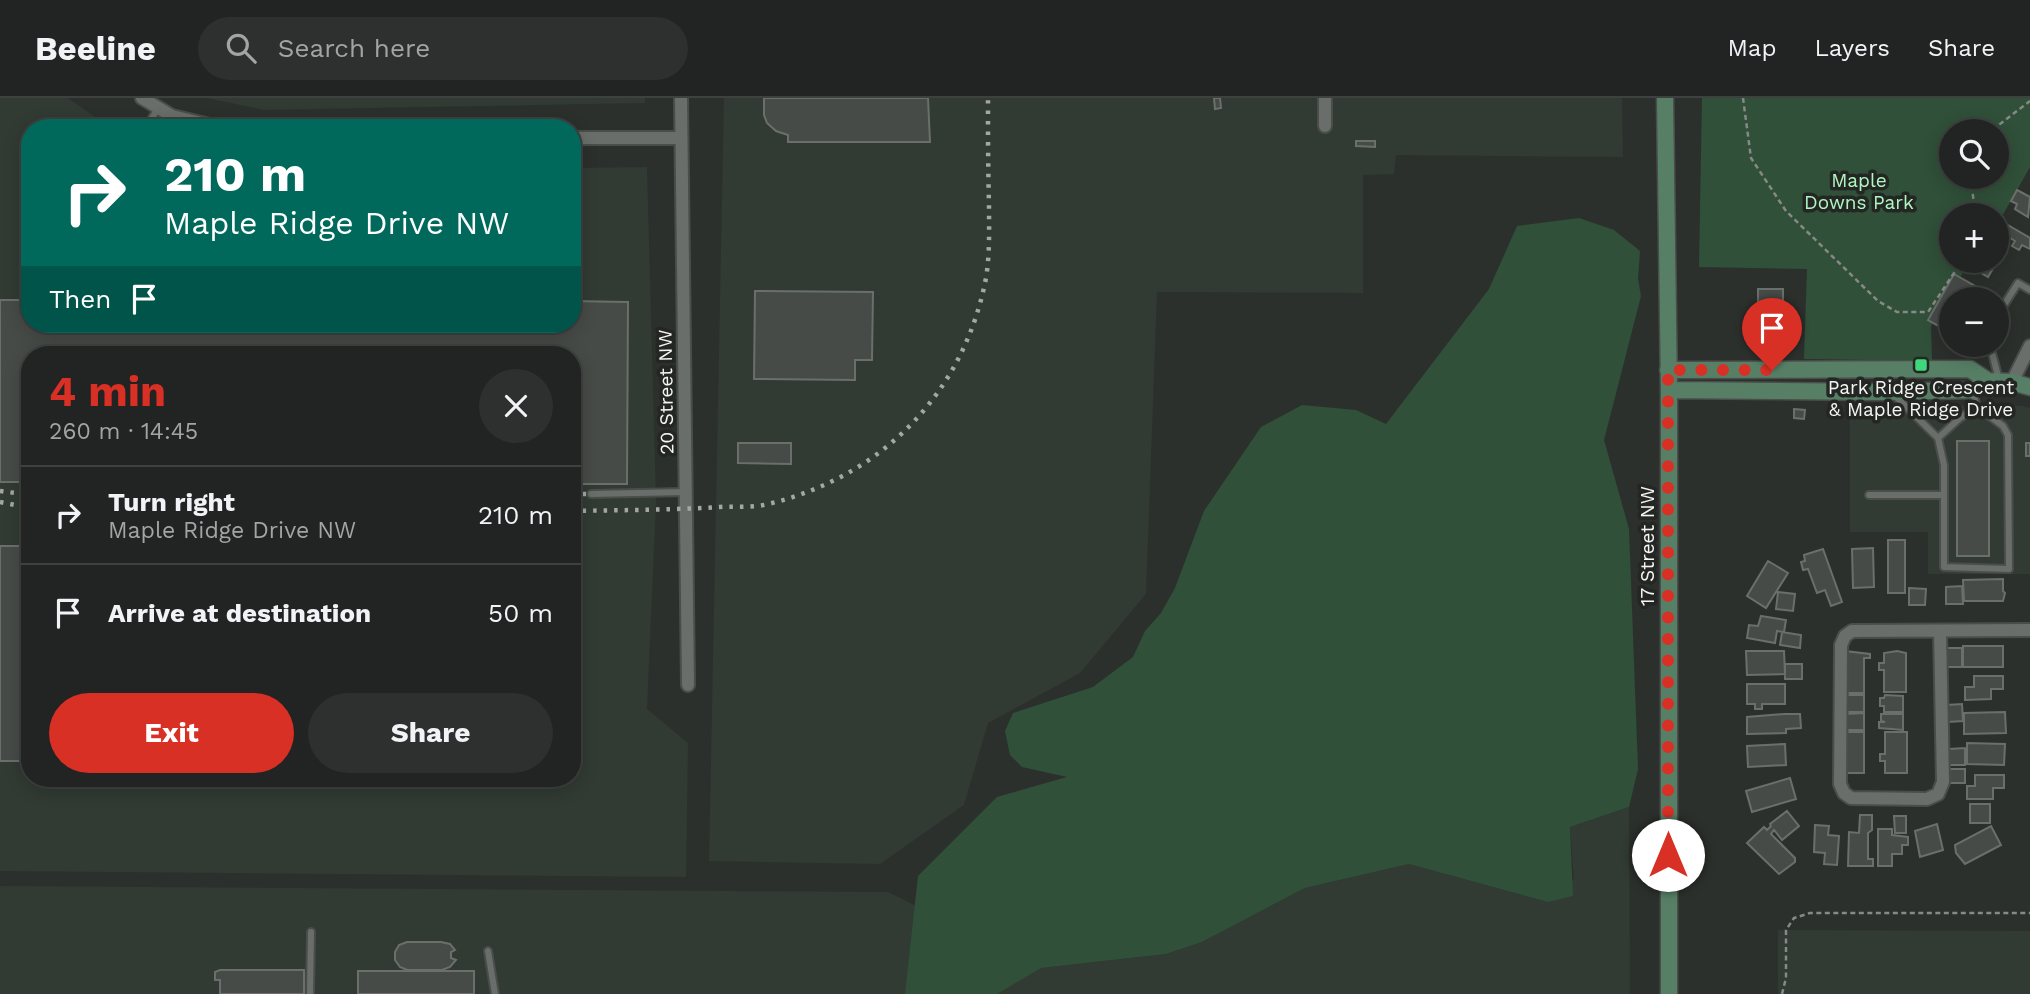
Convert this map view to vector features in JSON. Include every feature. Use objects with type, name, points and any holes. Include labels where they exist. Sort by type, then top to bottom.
[{"type":"main road","name":"17 Street NW","points":[[1664,98],[1669,390],[1669,994]]},
{"type":"main road","points":[[1668,370],[1970,369],[2000,381],[2030,387]]},
{"type":"main road","points":[[1669,390],[1972,390],[2000,381]]},
{"type":"street","points":[[142,98],[172,116],[184,119]]},
{"type":"street","name":"20 Street NW","points":[[681,98],[688,685]]},
{"type":"street","points":[[1325,98],[1325,126]]},
{"type":"street","points":[[581,138],[681,138]]},
{"type":"street","points":[[2000,381],[2030,346]]},
{"type":"street","points":[[1940,632],[1943,782],[1938,794],[1927,799],[1851,798],[1844,793],[1840,784],[1842,645],[1845,636],[1852,631],[2030,630]]},
{"type":"lane","points":[[151,119],[158,108]]},
{"type":"lane","points":[[2009,297],[2018,283],[2030,289]]},
{"type":"lane","points":[[1993,357],[2000,381]]},
{"type":"lane","points":[[1888,369],[1891,392],[1937,438],[1944,465],[1944,567],[2009,569],[2008,435],[2003,426],[1977,407],[1972,390]]},
{"type":"lane","points":[[1937,438],[1977,407]]},
{"type":"lane","points":[[591,494],[687,492]]},
{"type":"lane","points":[[1869,495],[1944,495]]},
{"type":"lane","points":[[310,994],[311,932]]},
{"type":"lane","points":[[488,951],[495,994]]},
{"type":"path","points":[[1743,98],[1751,158],[1786,211],[1878,300],[1897,312],[1928,312],[1954,273]]},
{"type":"path","points":[[2007,119],[2030,101]]},
{"type":"path","points":[[1782,994],[1786,978],[1786,930],[1794,918],[1810,913],[2030,913]]},
{"type":"shaded area","points":[[0,98],[68,98],[98,119],[21,119],[21,333],[581,333],[581,168],[647,167],[656,502],[647,709],[688,743],[686,877],[0,871]]},
{"type":"shaded area","points":[[207,98],[645,98],[645,103],[264,110]]},
{"type":"shaded area","points":[[724,98],[1622,98],[1623,157],[1396,155],[1394,174],[1363,175],[1363,293],[1157,292],[1146,594],[1080,673],[988,723],[964,805],[880,864],[709,861]]},
{"type":"shaded area","points":[[1850,406],[2030,408],[2030,574],[1928,574],[1928,532],[1850,532]]},
{"type":"shaded area","points":[[1629,807],[1630,994],[0,994],[0,886],[888,892],[1041,968],[1166,954],[1202,942],[1305,888],[1409,864],[1548,902],[1574,879],[1570,827]]},
{"type":"shaded area","points":[[1778,930],[2030,931],[2030,994],[1778,994]]},
{"type":"green space","name":"Maple Downs Park","points":[[1702,98],[2030,98],[2030,167],[2009,204],[1939,203],[1939,273],[1963,273],[1954,287],[1939,287],[1939,313],[1931,326],[1932,361],[1804,359],[1807,269],[1699,267]]},
{"type":"green space","points":[[1579,218],[1614,230],[1640,251],[1638,279],[1641,296],[1604,440],[1629,529],[1638,769],[1629,807],[1570,827],[1573,896],[1548,902],[1409,864],[1305,888],[1202,942],[1166,954],[1041,968],[997,994],[905,994],[918,876],[997,797],[1067,777],[1022,767],[1010,755],[1005,731],[1013,713],[1093,687],[1133,657],[1145,631],[1161,613],[1175,588],[1204,511],[1261,427],[1302,405],[1356,410],[1386,424],[1489,289],[1517,226]]},
{"type":"building","points":[[764,98],[928,98],[930,142],[788,142],[788,135],[776,131],[767,123]]},
{"type":"building","points":[[1214,98],[1220,98],[1221,108],[1215,109]]},
{"type":"building","points":[[1356,141],[1375,141],[1375,147],[1356,146]]},
{"type":"building","points":[[2017,190],[2030,197],[2028,217],[2015,209],[2017,204],[2011,201]]},
{"type":"building","points":[[2009,226],[2030,238],[2030,249],[2022,245],[2019,250],[2012,246],[2015,241],[2009,237]]},
{"type":"building","points":[[1954,274],[1977,287],[1947,287]]},
{"type":"building","points":[[1758,289],[1783,289],[1783,323],[1758,324]]},
{"type":"building","points":[[755,291],[873,292],[872,360],[855,360],[855,380],[754,379]]},
{"type":"building","points":[[0,300],[21,300],[21,333],[581,333],[581,301],[628,302],[627,484],[581,484],[581,346],[21,346],[21,482],[0,482]]},
{"type":"building","points":[[1939,301],[1939,326],[1928,320]]},
{"type":"building","points":[[1794,409],[1805,410],[1804,419],[1794,418]]},
{"type":"building","points":[[1957,441],[1989,441],[1989,556],[1957,556]]},
{"type":"building","points":[[738,443],[791,443],[791,464],[738,463]]},
{"type":"building","points":[[2026,443],[2030,443],[2030,456],[2026,456]]},
{"type":"building","points":[[1888,540],[1905,540],[1905,593],[1888,593]]},
{"type":"building","points":[[0,546],[21,546],[21,761],[0,761]]},
{"type":"building","points":[[1873,548],[1874,587],[1853,588],[1852,549]]},
{"type":"building","points":[[1823,549],[1842,602],[1831,606],[1825,590],[1817,593],[1808,569],[1803,570],[1801,562],[1805,561],[1804,555]]},
{"type":"building","points":[[1768,561],[1788,573],[1766,608],[1747,596]]},
{"type":"building","points":[[2003,579],[2003,601],[1964,601],[1963,580]]},
{"type":"building","points":[[1962,586],[1963,604],[1946,604],[1946,587]]},
{"type":"building","points":[[1909,588],[1926,589],[1925,605],[1909,605]]},
{"type":"building","points":[[1778,592],[1795,594],[1793,611],[1776,609]]},
{"type":"building","points":[[1761,616],[1786,620],[1784,632],[1777,631],[1775,643],[1747,638],[1749,625],[1758,626]]},
{"type":"building","points":[[1782,632],[1801,635],[1800,648],[1780,645]]},
{"type":"building","points":[[1963,646],[2003,646],[2003,667],[1963,667]]},
{"type":"building","points":[[1946,648],[1962,648],[1962,667],[1946,667]]},
{"type":"building","points":[[1746,651],[1784,651],[1785,674],[1747,675]]},
{"type":"building","points":[[1845,651],[1870,654],[1870,658],[1864,658],[1864,693],[1842,693]]},
{"type":"building","points":[[1884,653],[1906,653],[1906,692],[1884,692],[1884,670],[1879,670],[1879,663],[1884,663]]},
{"type":"building","points":[[1785,664],[1802,664],[1802,679],[1785,679]]},
{"type":"building","points":[[1974,676],[2003,676],[2003,689],[1991,689],[1991,699],[1965,700],[1965,687],[1974,687]]},
{"type":"building","points":[[1747,684],[1785,684],[1785,704],[1762,704],[1762,709],[1755,709],[1755,704],[1747,704]]},
{"type":"building","points":[[1846,695],[1864,695],[1864,712],[1846,712]]},
{"type":"building","points":[[1885,695],[1903,696],[1903,712],[1884,712],[1884,706],[1880,706],[1880,698]]},
{"type":"building","points":[[1962,704],[1963,721],[1948,722],[1947,705]]},
{"type":"building","points":[[2005,712],[2006,733],[1964,734],[1964,713]]},
{"type":"building","points":[[1864,713],[1864,730],[1846,730],[1846,714]]},
{"type":"building","points":[[1800,714],[1801,728],[1786,729],[1786,733],[1747,734],[1747,717]]},
{"type":"building","points":[[1881,714],[1903,714],[1903,730],[1879,728],[1879,722],[1885,722],[1881,721]]},
{"type":"building","points":[[1842,732],[1864,732],[1864,773],[1842,773]]},
{"type":"building","points":[[1885,732],[1907,732],[1907,773],[1885,773],[1885,761],[1880,761],[1880,754],[1885,754]]},
{"type":"building","points":[[1967,743],[2005,744],[2004,765],[1967,764]]},
{"type":"building","points":[[1785,744],[1786,765],[1748,767],[1747,746]]},
{"type":"building","points":[[1965,748],[1965,765],[1949,765],[1949,749]]},
{"type":"building","points":[[1949,769],[1965,769],[1965,783],[1950,783]]},
{"type":"building","points":[[1975,775],[2004,775],[2004,788],[1993,788],[1993,799],[1967,799],[1967,786],[1975,786]]},
{"type":"building","points":[[1790,778],[1796,799],[1752,812],[1746,791]]},
{"type":"building","points":[[1970,804],[1990,804],[1990,823],[1970,823]]},
{"type":"building","points":[[1787,811],[1799,826],[1782,840],[1774,830],[1771,834],[1795,858],[1795,862],[1779,874],[1747,843],[1764,827],[1767,830],[1770,824]]},
{"type":"building","points":[[1860,815],[1872,815],[1872,830],[1868,833],[1868,859],[1873,859],[1873,866],[1848,866],[1849,832],[1859,833]]},
{"type":"building","points":[[1894,816],[1906,816],[1906,833],[1895,833]]},
{"type":"building","points":[[1937,824],[1943,850],[1920,857],[1915,831]]},
{"type":"building","points":[[1815,825],[1829,826],[1828,835],[1839,836],[1837,865],[1824,864],[1825,853],[1814,852]]},
{"type":"building","points":[[1991,826],[2001,845],[1965,864],[1956,853],[1955,845]]},
{"type":"building","points":[[1878,829],[1892,829],[1892,835],[1908,837],[1908,845],[1902,845],[1902,854],[1892,854],[1892,866],[1878,866]]},
{"type":"building","points":[[407,942],[450,944],[455,950],[451,952],[451,958],[456,960],[450,967],[442,970],[407,970],[400,967],[395,960],[395,952],[399,945]]},
{"type":"building","points":[[304,970],[304,994],[220,994],[220,980],[215,980],[215,972]]},
{"type":"building","points":[[358,971],[474,971],[474,994],[358,994]]},
{"type":"railway","points":[[581,511],[768,504],[809,491],[847,473],[881,451],[912,424],[937,393],[959,358],[975,320],[986,278],[989,232],[988,98]]},
{"type":"railway","points":[[0,491],[21,494]]},
{"type":"railway","points":[[581,494],[590,494]]},
{"type":"railway","points":[[0,502],[21,506]]},
{"type":"place","name":"Park Ridge Crescent & Maple Ridge Drive","points":[[1921,365]]},
{"type":"route","points":[[1668,855],[1668,370],[1772,370]]}]
